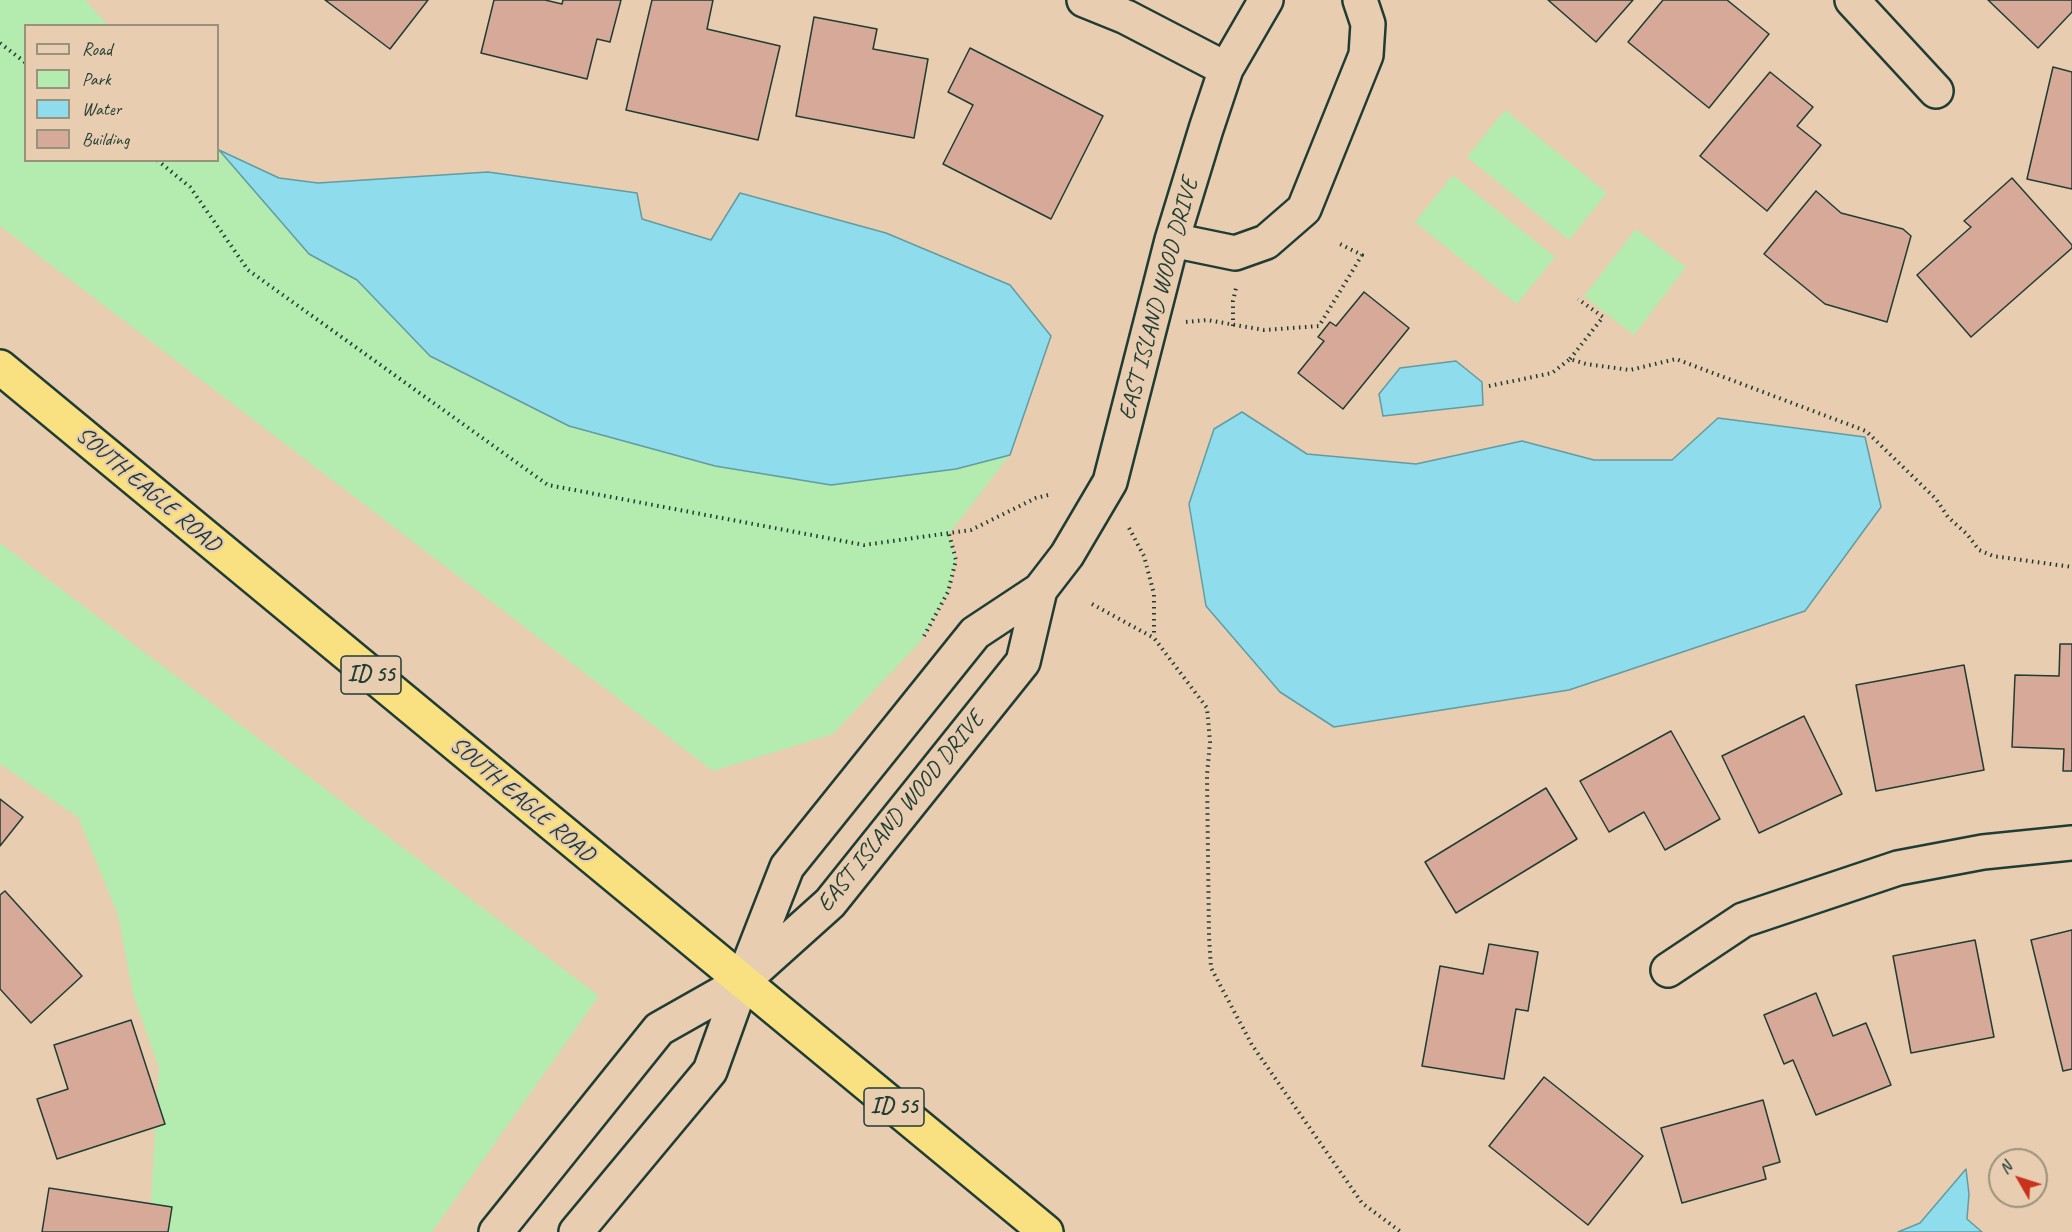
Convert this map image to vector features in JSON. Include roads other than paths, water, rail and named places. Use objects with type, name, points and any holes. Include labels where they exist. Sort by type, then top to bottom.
[{"type":"highway","name":"SOUTH EAGLE ROAD","points":[[0,367],[1046,1232]]},
{"type":"street","points":[[1084,0],[1126,17],[1226,69]]},
{"type":"street","name":"EAST ISLAND WOOD DRIVE","points":[[742,982],[788,867],[975,633],[1040,590],[1067,555],[1110,483],[1172,240],[1226,69],[1266,0]]},
{"type":"street","points":[[1172,240],[1235,253],[1266,242],[1304,209],[1366,55],[1368,24],[1360,0]]},
{"type":"street","points":[[1852,0],[1936,91]]},
{"type":"street","name":"EAST ISLAND WOOD DRIVE","points":[[742,982],[830,903],[1023,662],[1040,590]]},
{"type":"street","points":[[1668,970],[1743,920],[1898,868],[1983,852],[2072,843]]},
{"type":"street","points":[[496,1232],[659,1029],[742,982]]},
{"type":"street","points":[[576,1232],[710,1071],[742,982]]},
{"type":"water","points":[[219,150],[279,178],[318,183],[488,172],[637,193],[642,219],[711,240],[740,193],[886,233],[1010,285],[1051,336],[1010,455],[956,469],[831,485],[715,466],[569,426],[430,356],[357,280],[309,254]]},
{"type":"water","points":[[1456,361],[1482,382],[1483,405],[1383,416],[1379,394],[1400,368]]},
{"type":"water","points":[[1242,412],[1307,454],[1416,464],[1522,441],[1594,460],[1672,460],[1718,418],[1865,437],[1881,507],[1805,611],[1569,690],[1334,727],[1280,692],[1206,606],[1189,504],[1214,429]]},
{"type":"water","points":[[1966,1169],[1969,1194],[1967,1219],[1982,1232],[1898,1232],[1920,1223]]}]
